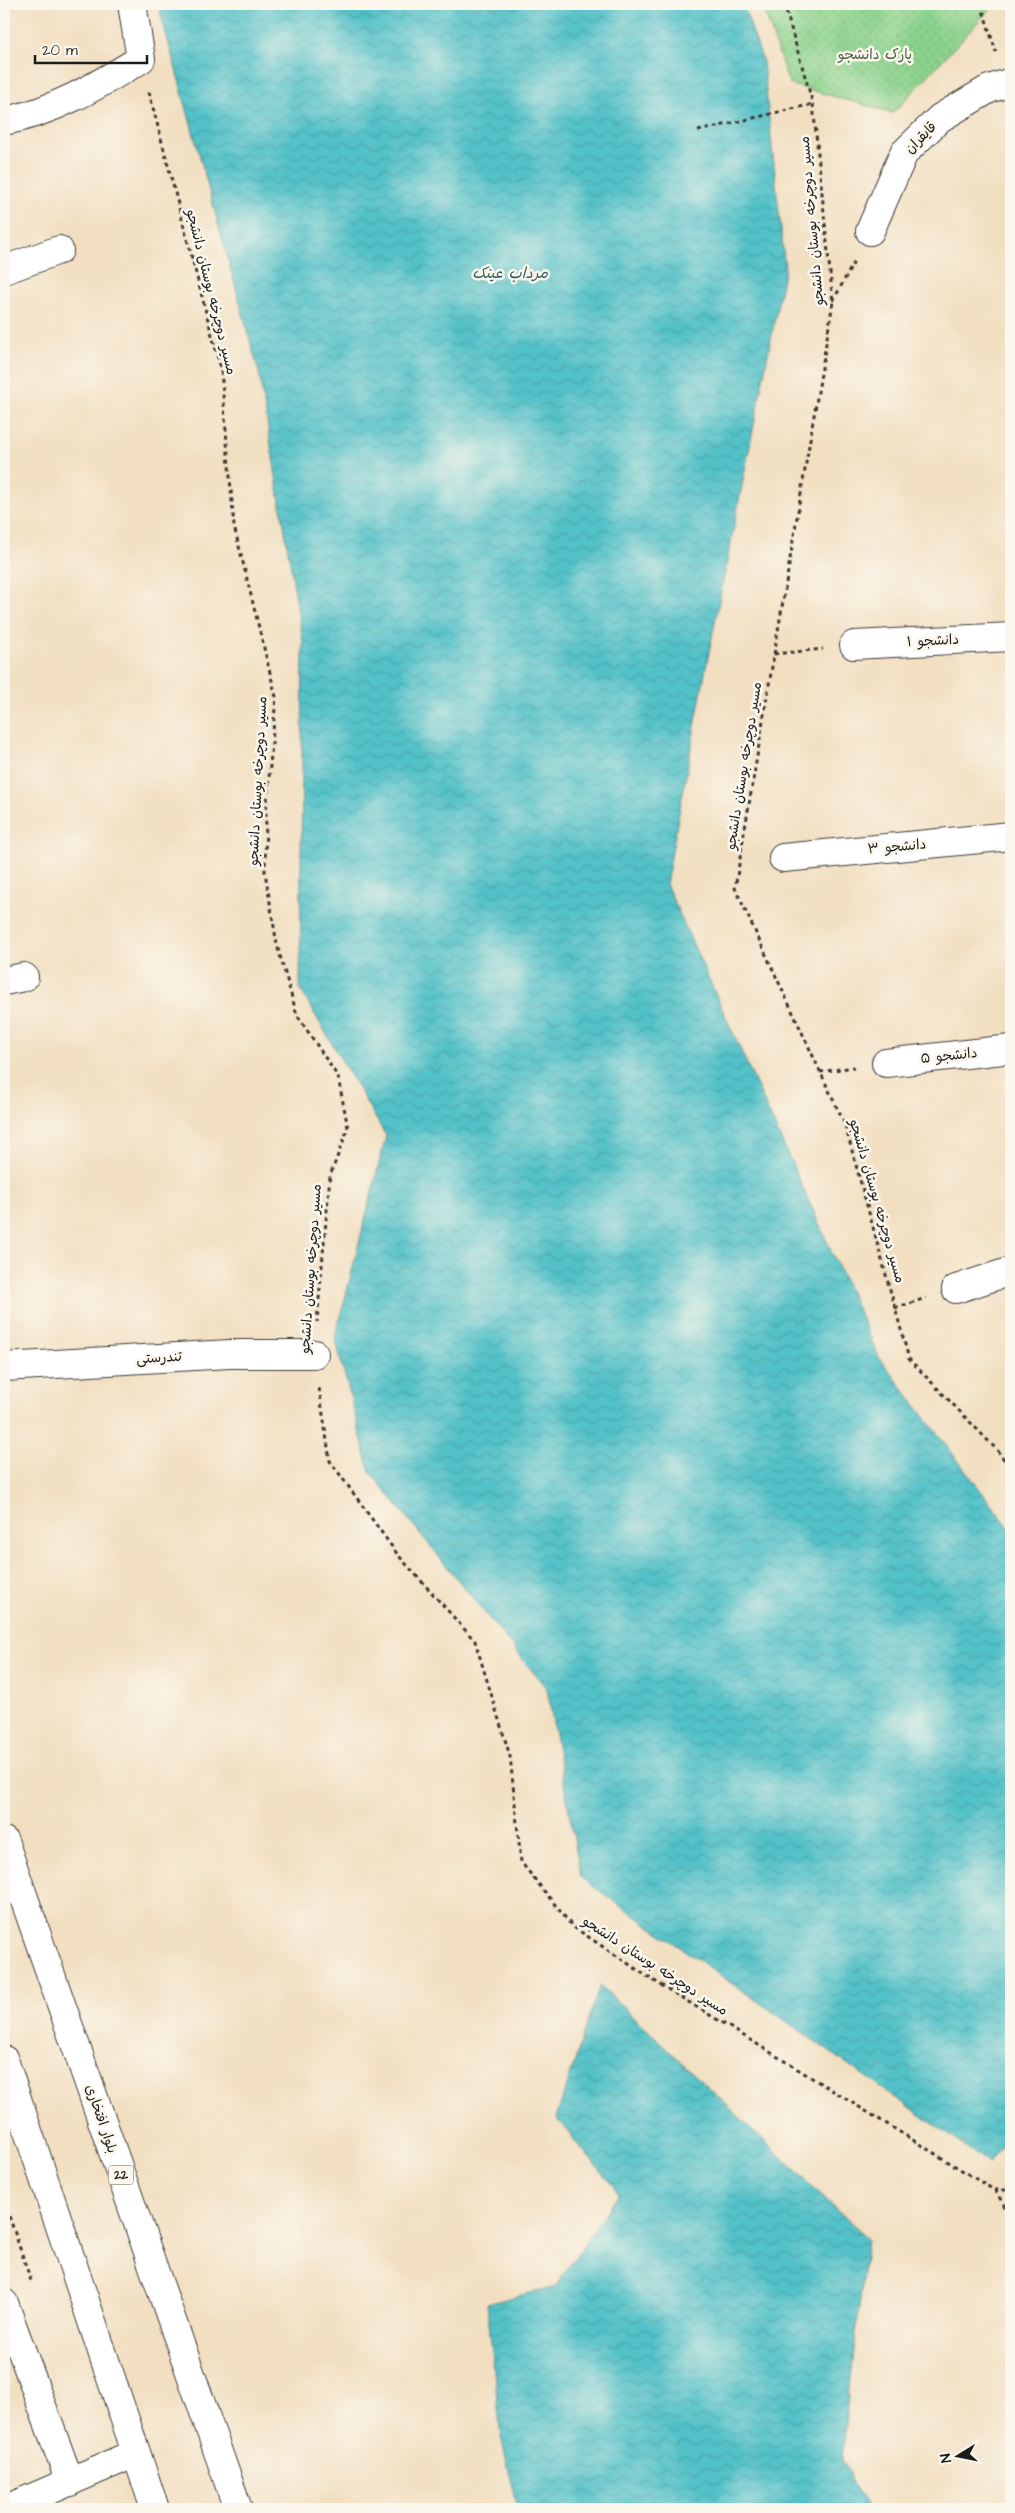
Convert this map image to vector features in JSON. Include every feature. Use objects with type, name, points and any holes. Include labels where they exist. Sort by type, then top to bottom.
[{"type":"main road","points":[[4,121],[24,117],[86,93],[141,59],[132,4]]},
{"type":"main road","name":"قایقران","points":[[870,231],[904,153],[940,118],[989,89],[1009,83]]},
{"type":"main road","points":[[4,270],[60,250]]},
{"type":"main road","name":"دانشجو ۱","points":[[854,646],[1011,637]]},
{"type":"main road","name":"دانشجو ۳","points":[[782,858],[1011,836]]},
{"type":"main road","name":"دانشجو ۵","points":[[886,1063],[1011,1049]]},
{"type":"main road","points":[[956,1289],[1011,1271]]},
{"type":"main road","name":"تندرستی","points":[[4,1367],[230,1354],[314,1354]]},
{"type":"main road","name":"بلوار افتخاری","points":[[4,1841],[238,2509]]},
{"type":"main road","points":[[4,2060],[155,2509]]},
{"type":"main road","points":[[5,2311],[70,2482]]},
{"type":"main road","points":[[4,2359],[8,2351],[11,2335],[5,2311]]},
{"type":"main road","points":[[6,2509],[136,2453]]},
{"type":"path","name":"مسیر دوچرخه بوستان دانشجو","points":[[784,4],[813,104],[832,302],[735,888],[846,1125],[909,1359],[998,1451],[1011,1469]]},
{"type":"path","points":[[980,4],[1009,83]]},
{"type":"path","name":"مسیر دوچرخه بوستان دانشجو","points":[[141,59],[221,370],[234,526],[276,697],[266,812],[265,872],[278,945],[298,1015],[338,1078],[348,1128],[330,1176],[314,1354],[330,1461],[398,1555],[475,1641],[510,1756],[521,1862],[572,1926],[648,1977],[994,2190]]},
{"type":"path","points":[[698,131],[813,104]]},
{"type":"path","points":[[832,302],[870,231]]},
{"type":"path","points":[[774,654],[854,646]]},
{"type":"path","points":[[994,2190],[1011,2190]]},
{"type":"path","points":[[994,2190],[1011,2217]]},
{"type":"green space","name":"پارک دانشجو","points":[[762,4],[995,4],[893,113],[789,84]]},
{"type":"water","name":"مرداب عینک","points":[[158,4],[743,4],[763,62],[785,268],[704,678],[666,884],[879,1357],[1011,1530],[1011,2135],[989,2163],[581,1878],[547,1689],[370,1472],[335,1338],[386,1136],[300,989],[303,642],[259,373]]},
{"type":"water","points":[[600,1985],[867,2238],[842,2459],[866,2509],[518,2509],[501,2437],[487,2304],[556,2286],[619,2193],[556,2118]]}]
